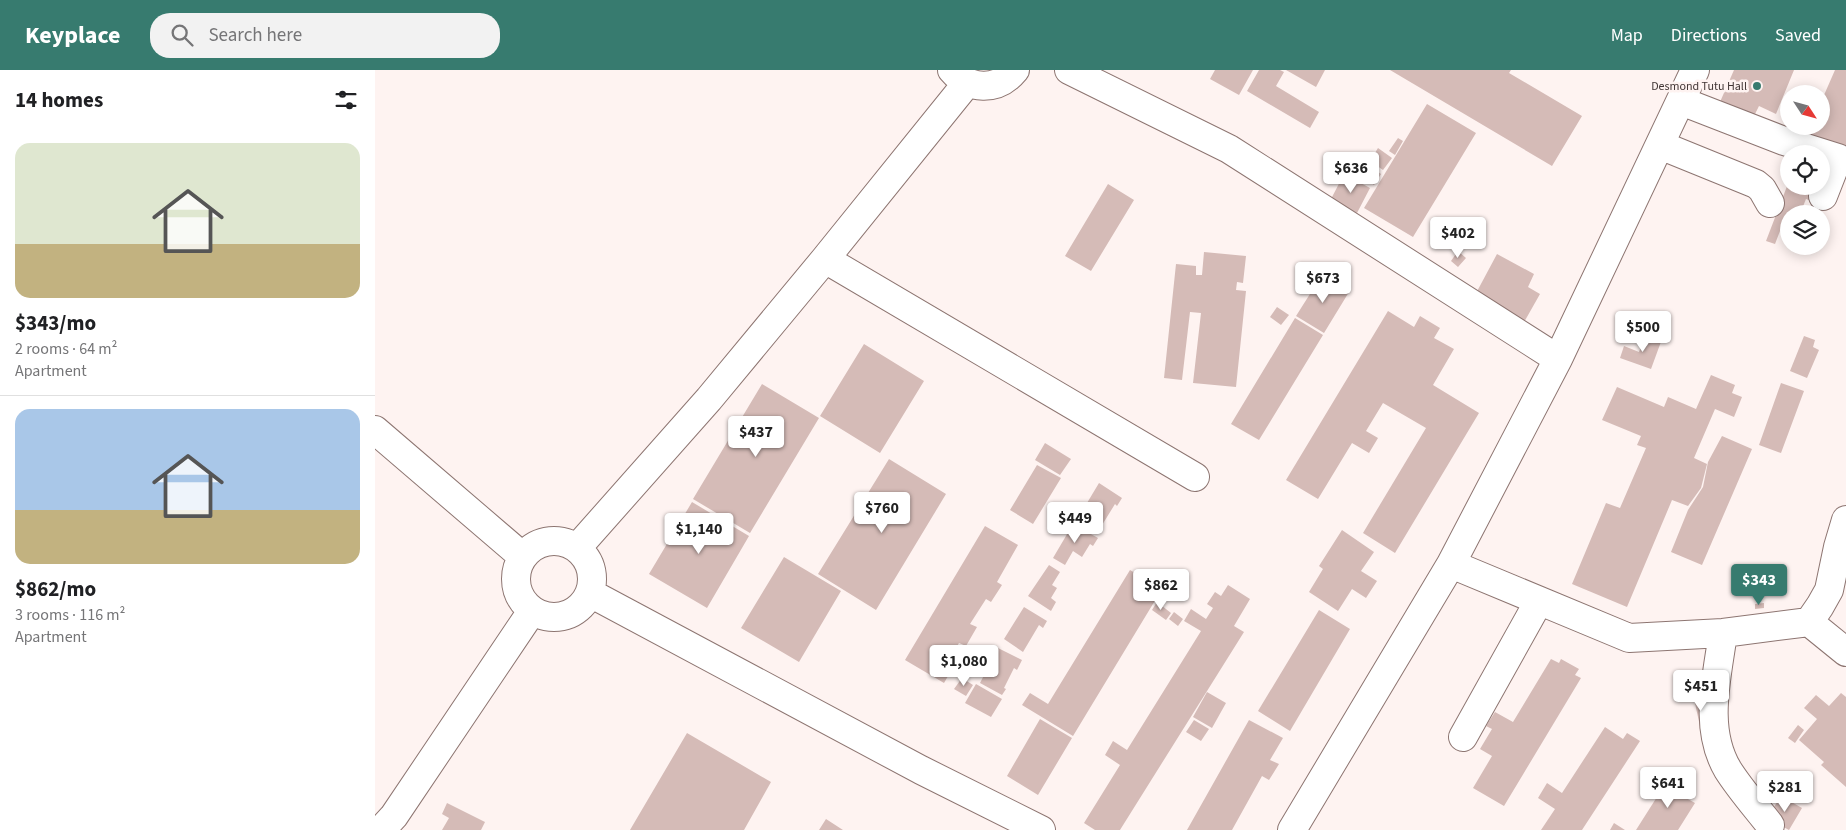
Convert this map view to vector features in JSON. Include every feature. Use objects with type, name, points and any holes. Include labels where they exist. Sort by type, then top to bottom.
[{"type":"lane","points":[[577,548],[709,399],[825,259],[959,76],[977,86],[991,86],[1003,81],[1015,70]]},
{"type":"lane","points":[[1069,70],[1229,149],[1558,359]]},
{"type":"lane","points":[[1292,830],[1451,564],[1558,359],[1695,70]]},
{"type":"lane","points":[[1681,101],[1784,141],[1838,158],[1823,196]]},
{"type":"lane","points":[[1660,145],[1756,184],[1762,189],[1771,203]]},
{"type":"lane","points":[[825,259],[1195,477]]},
{"type":"lane","points":[[375,430],[523,557]]},
{"type":"lane","points":[[1809,622],[1820,606],[1837,591],[1838,547],[1846,520]]},
{"type":"lane","points":[[554,540],[566,542],[577,548],[590,564],[593,573],[591,593],[583,605],[572,614],[559,618],[545,617],[532,611],[524,603],[517,586],[517,568],[523,557],[531,548],[542,542],[554,540]]},
{"type":"lane","points":[[1451,564],[1629,638],[1723,633],[1809,622],[1846,652]]},
{"type":"lane","points":[[591,593],[921,770],[1041,830]]},
{"type":"lane","points":[[1463,737],[1539,601]]},
{"type":"lane","points":[[388,825],[532,611]]},
{"type":"lane","points":[[1723,633],[1713,715],[1717,742],[1727,769],[1770,826]]},
{"type":"building","points":[[1215,70],[1253,70],[1239,95],[1210,79]]},
{"type":"building","points":[[1259,70],[1280,70],[1284,72],[1276,86],[1319,112],[1310,128],[1247,91]]},
{"type":"building","points":[[1286,70],[1325,70],[1316,87]]},
{"type":"building","points":[[1390,70],[1511,70],[1509,73],[1582,116],[1552,166]]},
{"type":"building","name":"Desmond Tutu Hall","points":[[1734,70],[1794,70],[1788,85],[1780,85],[1780,104],[1776,114],[1759,106],[1754,116],[1720,102]]},
{"type":"building","points":[[1835,70],[1846,70],[1846,155],[1830,148],[1830,145],[1822,145],[1806,138],[1807,135],[1830,135],[1830,85],[1828,85]]},
{"type":"building","points":[[1427,104],[1476,133],[1413,237],[1364,208]]},
{"type":"building","points":[[1398,138],[1403,141],[1395,155],[1389,151]]},
{"type":"building","points":[[1378,148],[1392,158],[1383,170],[1370,161]]},
{"type":"building","points":[[1374,169],[1381,174],[1374,185],[1367,180]]},
{"type":"building","points":[[1344,174],[1370,188],[1357,213],[1331,199]]},
{"type":"building","points":[[1108,184],[1134,200],[1091,271],[1065,256]]},
{"type":"building","points":[[1784,195],[1813,195],[1811,201],[1806,199],[1804,205],[1780,205],[1780,231],[1775,244],[1766,241]]},
{"type":"building","points":[[1458,251],[1466,258],[1458,267],[1451,261]]},
{"type":"building","points":[[1204,252],[1246,256],[1243,283],[1237,282],[1236,290],[1246,291],[1236,387],[1193,383],[1201,313],[1190,312],[1182,380],[1164,378],[1176,264],[1196,266],[1196,275],[1202,275]]},
{"type":"building","points":[[1497,254],[1534,274],[1528,287],[1540,294],[1523,324],[1474,297]]},
{"type":"building","points":[[1322,275],[1349,292],[1324,333],[1296,316]]},
{"type":"building","points":[[1277,307],[1289,315],[1281,325],[1270,317]]},
{"type":"building","points":[[1388,311],[1414,327],[1420,316],[1440,328],[1434,338],[1454,349],[1433,385],[1479,413],[1395,553],[1363,533],[1426,428],[1383,403],[1366,431],[1378,438],[1369,453],[1352,443],[1318,499],[1286,480]]},
{"type":"building","points":[[1295,318],[1323,335],[1259,440],[1231,424]]},
{"type":"building","points":[[1651,335],[1662,339],[1651,369],[1620,358],[1624,346],[1639,352],[1642,344],[1647,346]]},
{"type":"building","points":[[1804,336],[1815,340],[1813,347],[1819,350],[1807,378],[1790,371]]},
{"type":"building","points":[[864,344],[924,381],[880,453],[820,416]]},
{"type":"building","points":[[1711,375],[1735,385],[1732,393],[1742,397],[1734,417],[1715,409],[1694,458],[1707,464],[1701,488],[1688,506],[1672,500],[1627,607],[1572,584],[1606,503],[1620,508],[1646,448],[1637,445],[1641,436],[1602,420],[1617,387],[1664,407],[1668,397],[1696,409]]},
{"type":"building","points":[[1781,383],[1804,391],[1781,453],[1759,445]]},
{"type":"building","points":[[762,384],[819,418],[750,533],[693,499]]},
{"type":"building","points":[[1722,436],[1752,449],[1702,565],[1671,552],[1688,510],[1703,487],[1708,462]]},
{"type":"building","points":[[1045,443],[1071,459],[1060,475],[1035,460]]},
{"type":"building","points":[[889,459],[946,494],[876,610],[818,574]]},
{"type":"building","points":[[1037,465],[1061,478],[1033,524],[1010,510]]},
{"type":"building","points":[[1099,483],[1122,498],[1117,506],[1115,504],[1099,530],[1078,518]]},
{"type":"building","points":[[692,502],[749,536],[707,608],[649,574]]},
{"type":"building","points":[[1073,524],[1098,538],[1093,546],[1090,544],[1082,557],[1073,551],[1065,565],[1053,558]]},
{"type":"building","points":[[985,526],[1018,545],[997,582],[1002,585],[991,602],[986,599],[970,624],[977,627],[966,646],[959,643],[945,667],[951,671],[944,683],[905,660]]},
{"type":"building","points":[[1342,530],[1374,552],[1361,571],[1377,581],[1366,598],[1352,589],[1338,611],[1309,592],[1323,569],[1319,566]]},
{"type":"building","points":[[784,557],[841,591],[799,662],[741,628]]},
{"type":"building","points":[[1049,565],[1060,572],[1052,585],[1057,588],[1051,598],[1056,602],[1051,611],[1028,596]]},
{"type":"building","points":[[1130,570],[1162,589],[1073,736],[1022,705],[1030,693],[1048,704]]},
{"type":"building","points":[[1228,585],[1250,599],[1234,626],[1244,632],[1120,830],[1095,830],[1084,823],[1120,765],[1105,755],[1113,741],[1127,750],[1201,631],[1184,621],[1191,609],[1206,619],[1213,608],[1207,604],[1215,592],[1221,596]]},
{"type":"building","points":[[1157,602],[1171,613],[1166,620],[1152,610]]},
{"type":"building","points":[[1764,603],[1764,608],[1755,609],[1755,604]]},
{"type":"building","points":[[1024,607],[1047,621],[1043,628],[1039,625],[1023,652],[1004,639]]},
{"type":"building","points":[[1319,610],[1350,629],[1290,731],[1258,711]]},
{"type":"building","points":[[1174,612],[1183,619],[1178,626],[1169,619]]},
{"type":"building","points":[[998,648],[1022,660],[1017,670],[1014,668],[1002,695],[980,683]]},
{"type":"building","points":[[1551,659],[1559,663],[1561,659],[1579,669],[1575,675],[1581,678],[1504,806],[1473,788],[1492,756],[1480,749],[1492,729],[1486,726],[1495,712],[1513,722]]},
{"type":"building","points":[[962,678],[973,685],[966,696],[954,689]]},
{"type":"building","points":[[976,684],[1002,699],[991,717],[965,703]]},
{"type":"building","points":[[1207,692],[1226,703],[1212,728],[1193,717]]},
{"type":"building","points":[[1702,692],[1710,729],[1701,731],[1693,694]]},
{"type":"building","points":[[1841,693],[1846,697],[1846,787],[1821,765],[1824,762],[1799,740],[1817,719],[1804,708],[1816,695],[1829,706]]},
{"type":"building","points":[[1040,719],[1072,738],[1038,795],[1007,776]]},
{"type":"building","points":[[1194,720],[1209,729],[1201,741],[1186,732]]},
{"type":"building","points":[[1249,720],[1283,738],[1270,760],[1279,764],[1269,780],[1262,776],[1232,830],[1187,830]]},
{"type":"building","points":[[1798,725],[1804,730],[1795,743],[1788,738]]},
{"type":"building","points":[[1605,727],[1623,739],[1627,733],[1640,741],[1582,830],[1541,830],[1555,809],[1538,798],[1547,783],[1562,793]]},
{"type":"building","points":[[687,733],[771,782],[744,830],[630,830]]},
{"type":"building","points":[[1669,778],[1690,791],[1686,798],[1695,803],[1678,830],[1636,830]]},
{"type":"building","points":[[1781,796],[1802,808],[1789,830],[1767,818]]},
{"type":"building","points":[[447,803],[485,822],[481,830],[442,830],[449,818],[442,814]]},
{"type":"building","points":[[826,819],[843,830],[819,830]]},
{"type":"building","points":[[1614,823],[1625,830],[1610,830]]},
{"type":"place","name":"Desmond Tutu Hall","points":[[1757,86]]}]
